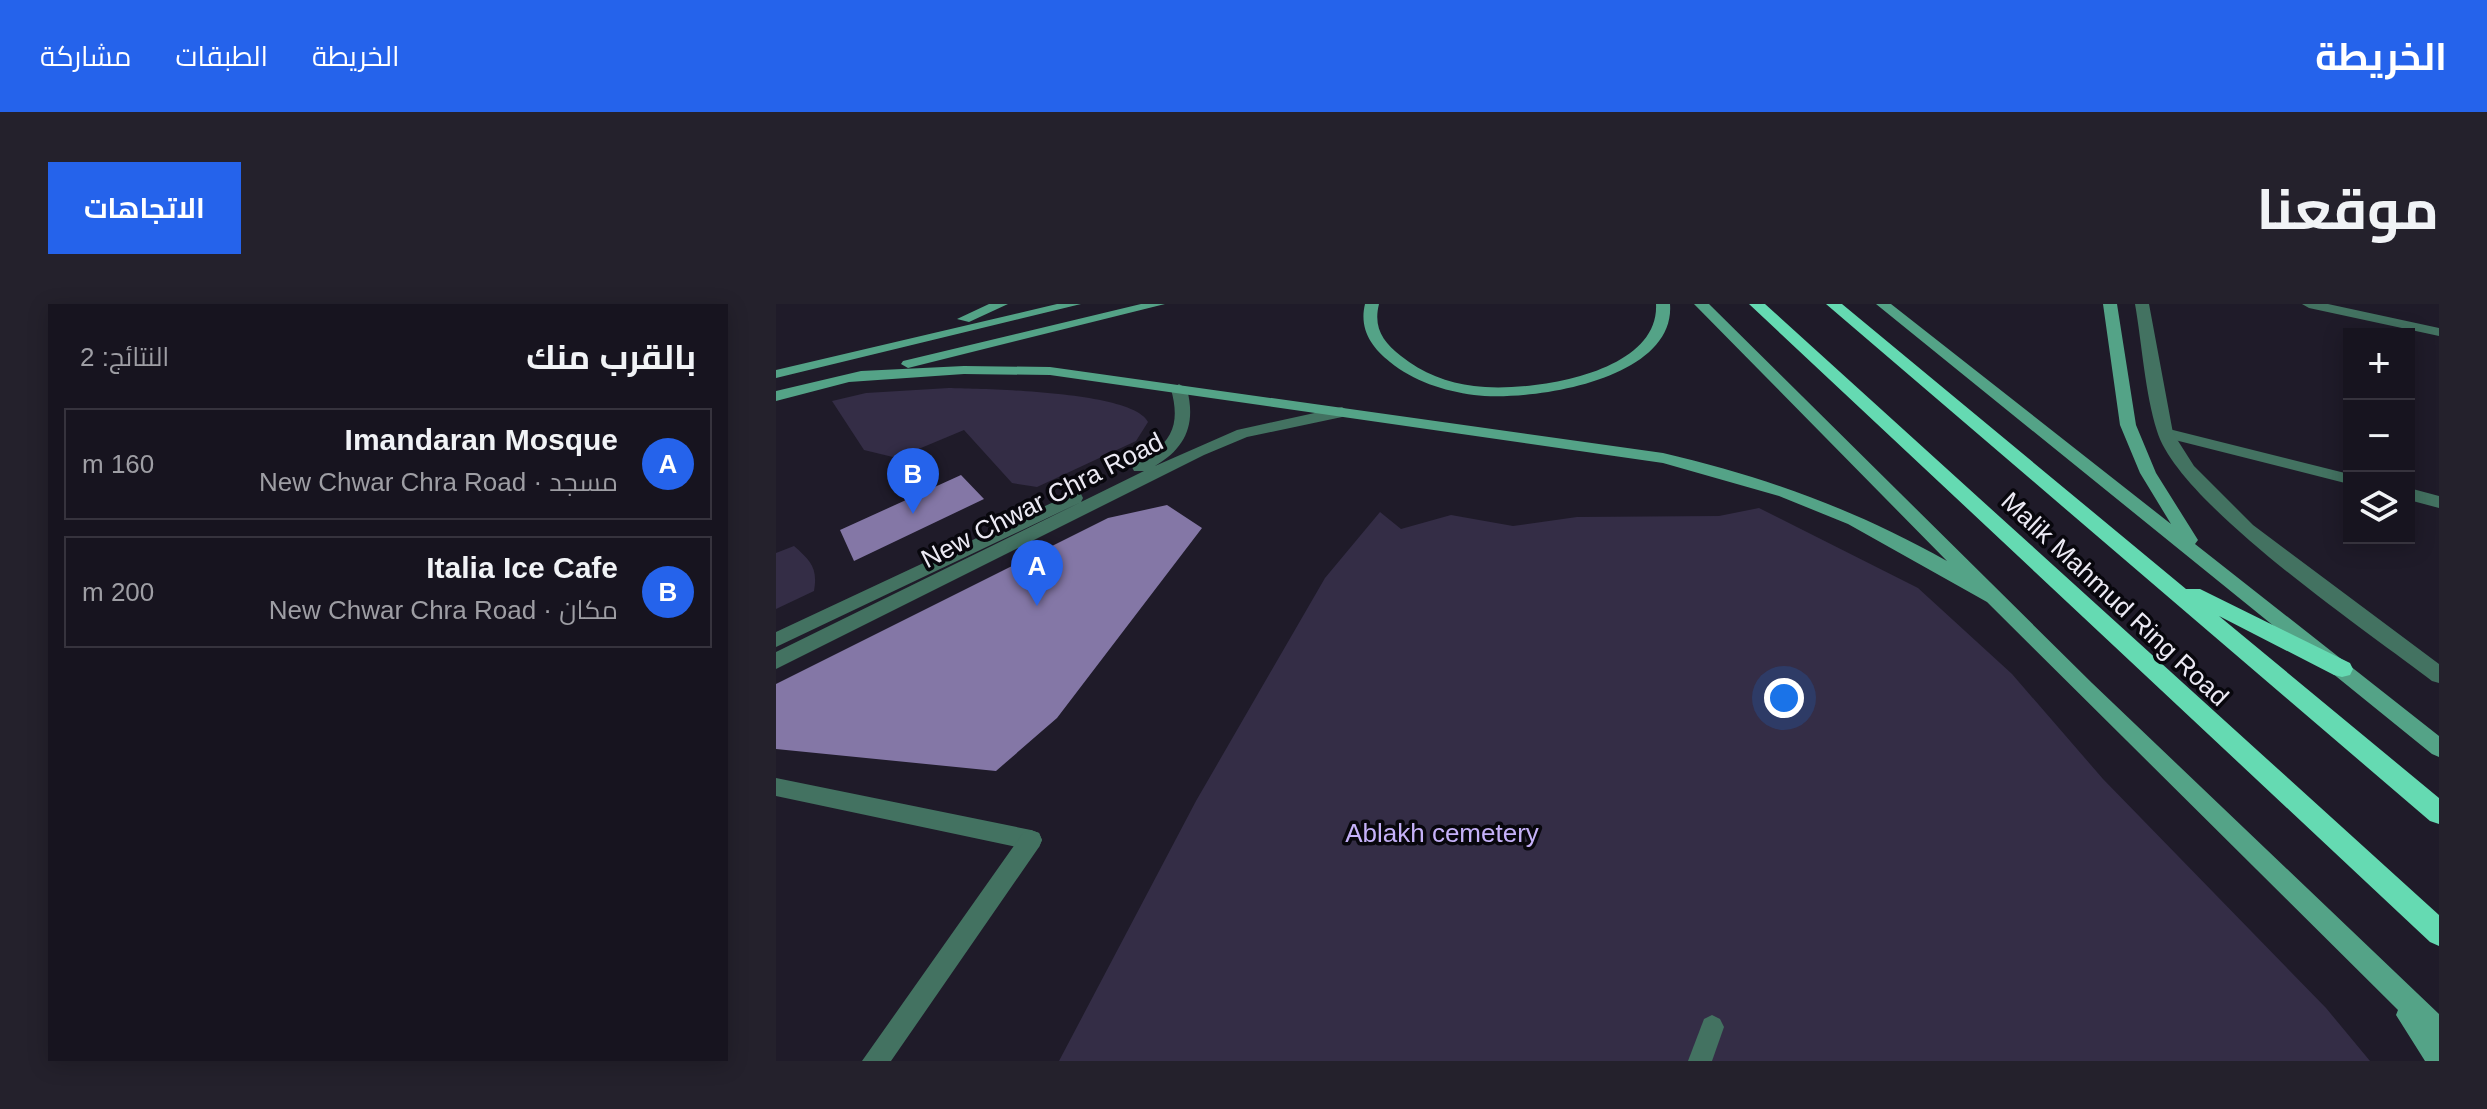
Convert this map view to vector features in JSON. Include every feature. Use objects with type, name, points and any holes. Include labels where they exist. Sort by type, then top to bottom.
[{"type":"highway","name":"Malik Mahmud Ring Road","points":[[1756,304],[2439,933]]},
{"type":"highway","name":"Malik Mahmud Ring Road","points":[[1833,304],[2439,813]]},
{"type":"highway","points":[[2160,577],[2342,669]]},
{"type":"main road","points":[[909,343],[1001,304]]},
{"type":"main road","points":[[776,374],[1074,304]]},
{"type":"main road","points":[[776,396],[1158,304]]},
{"type":"main road","points":[[1372,304],[1369,313],[1374,340],[1397,365],[1437,383],[1484,392],[1533,392],[1584,382],[1624,365],[1651,342],[1664,315],[1663,304]]},
{"type":"main road","points":[[1701,304],[1993,597],[2439,1032]]},
{"type":"main road","points":[[1883,304],[2439,748]]},
{"type":"main road","points":[[2110,304],[2123,402],[2132,436],[2148,473],[2197,554]]},
{"type":"main road","points":[[849,378],[1008,369],[1050,371],[1663,458],[1727,473],[1790,493],[1853,519],[1993,597]]},
{"type":"main road","points":[[2381,976],[2439,1059]]},
{"type":"street","points":[[2142,304],[2165,433],[2188,470],[2224,510],[2439,675]]},
{"type":"street","points":[[2309,304],[2439,332]]},
{"type":"street","name":"New Chwar Chra Road","points":[[776,640],[1148,463],[1175,442],[1182,430],[1186,409],[1179,389]]},
{"type":"street","name":"New Chwar Chra Road","points":[[776,661],[1209,446],[1255,430],[1342,412]]},
{"type":"street","points":[[2165,433],[2343,478]]},
{"type":"street","points":[[2415,496],[2439,502]]},
{"type":"street","points":[[776,787],[1031,840],[875,1061]]},
{"type":"lane","points":[[1700,1061],[1712,1027]]},
{"type":"green space","points":[[949,388],[1088,398],[1137,412],[1148,422],[1136,441],[1037,487],[1012,483],[964,430],[897,458],[864,450],[832,401],[866,393]]},
{"type":"green space","name":"Ablakh cemetery","points":[[1759,508],[1918,588],[2012,674],[2103,779],[2326,1008],[2370,1061],[1059,1061],[1196,801],[1325,578],[1380,512],[1401,529],[1451,515],[1513,526],[1577,517],[1719,516]]},
{"type":"green space","points":[[794,546],[812,566],[814,591],[776,609],[776,553]]},
{"type":"building","points":[[961,475],[984,499],[854,561],[840,530]]},
{"type":"building","points":[[1167,505],[1202,528],[1057,718],[996,771],[776,749],[776,684],[1108,518]]},
{"type":"place","name":"Italia Ice Cafe","points":[[913,514]]},
{"type":"place","name":"Imandaran Mosque","points":[[1037,606]]}]
